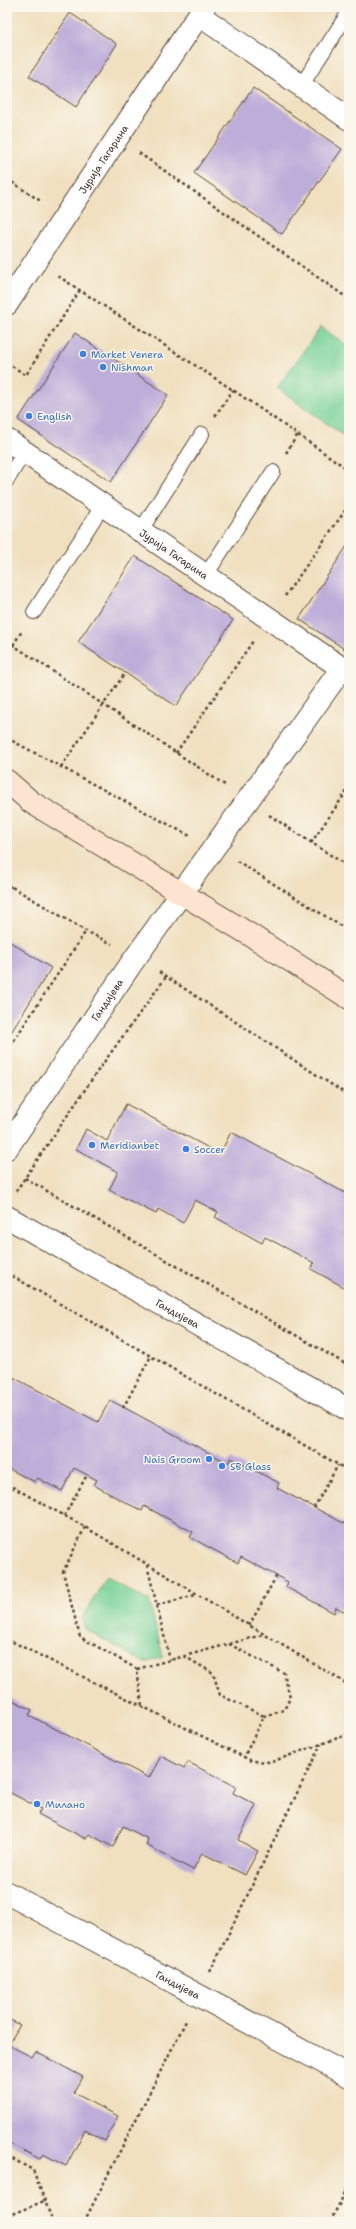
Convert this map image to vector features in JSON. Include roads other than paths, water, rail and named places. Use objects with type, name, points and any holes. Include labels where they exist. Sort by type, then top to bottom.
[{"type":"street","name":"Јурија Гагарина","points":[[7,304],[117,138],[197,10],[349,119]]},
{"type":"street","name":"Јурија Гагарина","points":[[7,440],[346,670],[248,800],[182,892]]},
{"type":"street","points":[[7,781],[31,802],[182,892],[349,998]]},
{"type":"street","points":[[7,794],[31,802]]},
{"type":"street","name":"Гандијева","points":[[7,1148],[182,892]]},
{"type":"street","name":"Гандијева","points":[[7,1217],[349,1410]]},
{"type":"street","name":"Гандијева","points":[[7,1893],[349,2076]]},
{"type":"lane","points":[[301,86],[349,12]]},
{"type":"lane","points":[[140,530],[202,434]]},
{"type":"lane","points":[[7,480],[25,451]]},
{"type":"lane","points":[[206,575],[273,472]]},
{"type":"lane","points":[[34,612],[103,505]]},
{"type":"place","name":"Market Venera","points":[[83,354]]},
{"type":"place","name":"Nishman","points":[[103,367]]},
{"type":"place","name":"English","points":[[29,416]]},
{"type":"place","name":"Meridianbet","points":[[92,1145]]},
{"type":"place","name":"Soccer","points":[[186,1149]]},
{"type":"place","name":"Nais Groom","points":[[209,1459]]},
{"type":"place","name":"SB Glass","points":[[222,1466]]},
{"type":"place","name":"Милано","points":[[37,1804]]}]
